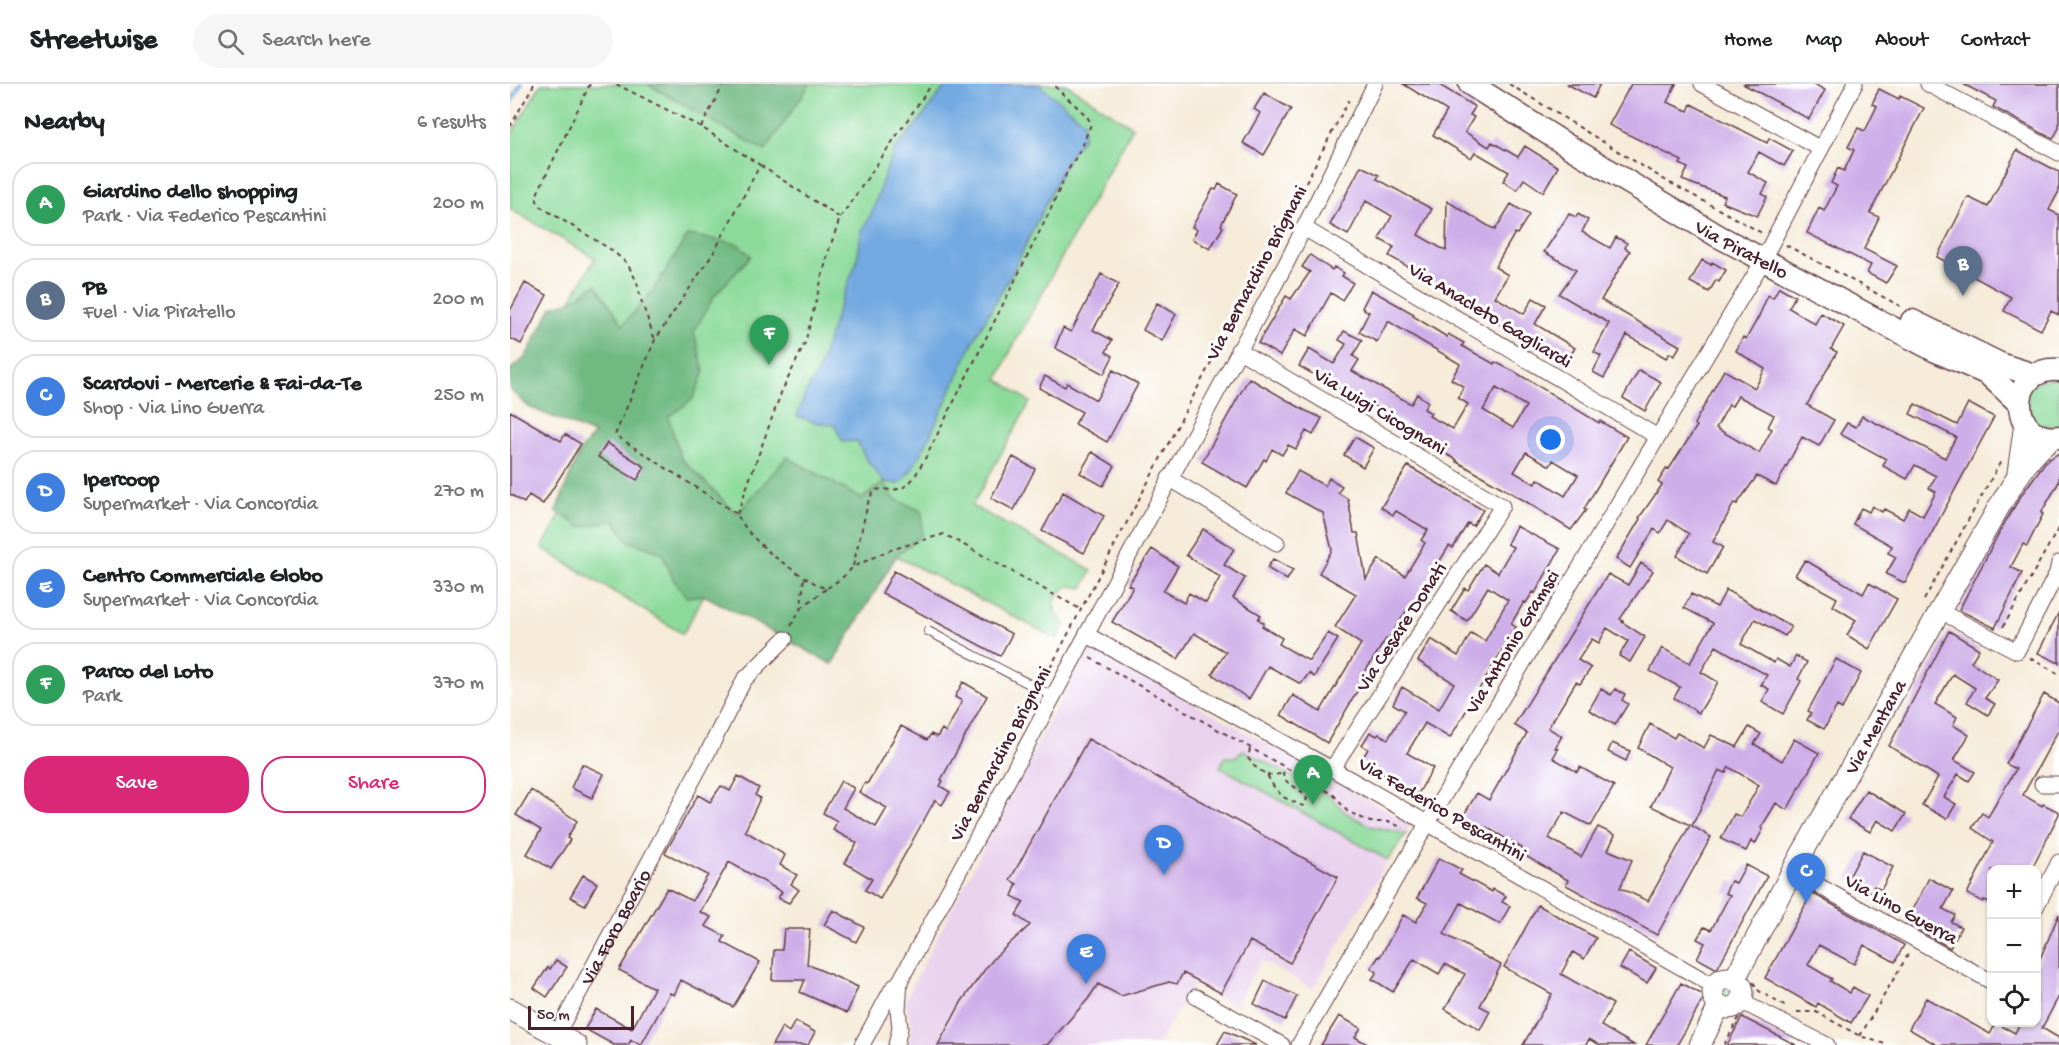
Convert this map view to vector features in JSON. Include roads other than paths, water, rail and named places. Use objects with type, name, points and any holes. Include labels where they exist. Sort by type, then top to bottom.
[{"type":"main road","name":"Via Piratello","points":[[1470,84],[1686,218],[1769,249],[1934,350],[1988,374],[2022,413],[2032,431],[2042,436],[2056,437]]},
{"type":"main road","name":"Via Piratello","points":[[1490,84],[1691,206],[1769,249],[2002,365],[2034,375],[2059,370]]},
{"type":"main road","points":[[2022,413],[2023,387],[2034,375]]},
{"type":"main road","name":"Via Mentana","points":[[2018,476],[2022,413]]},
{"type":"main road","name":"Via Mentana","points":[[1700,1045],[1792,871],[2018,476],[2039,448],[2056,437]]},
{"type":"main road","points":[[1730,986],[1742,989],[1741,1007]]},
{"type":"main road","points":[[510,1009],[576,1045]]},
{"type":"street","name":"Via Bernardino Brignani","points":[[862,1045],[892,989],[900,981],[1054,697],[1304,228],[1375,84]]},
{"type":"street","points":[[1702,84],[1821,149]]},
{"type":"street","name":"Via Antonio Gramsci","points":[[1299,1045],[1769,249],[1855,84]]},
{"type":"street","points":[[1928,84],[2059,153]]},
{"type":"street","name":"Via Anacleto Gagliardi","points":[[1304,228],[1658,437]]},
{"type":"street","name":"Via Luigi Cicognani","points":[[1238,350],[1502,506]]},
{"type":"street","points":[[1169,478],[1277,543]]},
{"type":"street","name":"Via Cesare Donati","points":[[1332,769],[1502,506]]},
{"type":"street","points":[[1951,617],[2017,651],[2058,569]]},
{"type":"street","name":"Via Federico Pescantini","points":[[1087,635],[1730,986]]},
{"type":"street","name":"Via Foro Boario","points":[[557,1034],[744,680],[785,639]]},
{"type":"street","points":[[2042,784],[2059,784]]},
{"type":"street","points":[[2041,899],[2059,862]]},
{"type":"street","name":"Via Lino Guerra","points":[[1792,871],[1987,979]]},
{"type":"street","points":[[896,1045],[900,1028],[900,981]]},
{"type":"street","points":[[1196,997],[1282,1045]]},
{"type":"street","points":[[1741,1007],[1827,1045]]},
{"type":"street","points":[[878,1015],[899,1021]]},
{"type":"lane","points":[[928,631],[1054,697]]},
{"type":"water","points":[[947,84],[1038,84],[1084,121],[1083,138],[1068,158],[1012,273],[977,334],[929,438],[912,469],[900,484],[884,482],[866,459],[857,441],[843,442],[834,425],[814,422],[797,416],[806,392],[818,372],[837,312],[857,261],[861,233],[873,210],[895,149]]},
{"type":"waterway","points":[[510,104],[521,84]]},
{"type":"place","name":"PB","points":[[1963,296]]},
{"type":"place","name":"Parco del Loto","points":[[769,365]]},
{"type":"place","name":"Giardino dello shopping","points":[[1313,805]]},
{"type":"place","name":"Ipercoop","points":[[1164,875]]},
{"type":"place","name":"Scardovi - Mercerie & Fai-da-Te","points":[[1806,903]]},
{"type":"place","name":"Centro Commerciale Globo","points":[[1086,984]]}]
